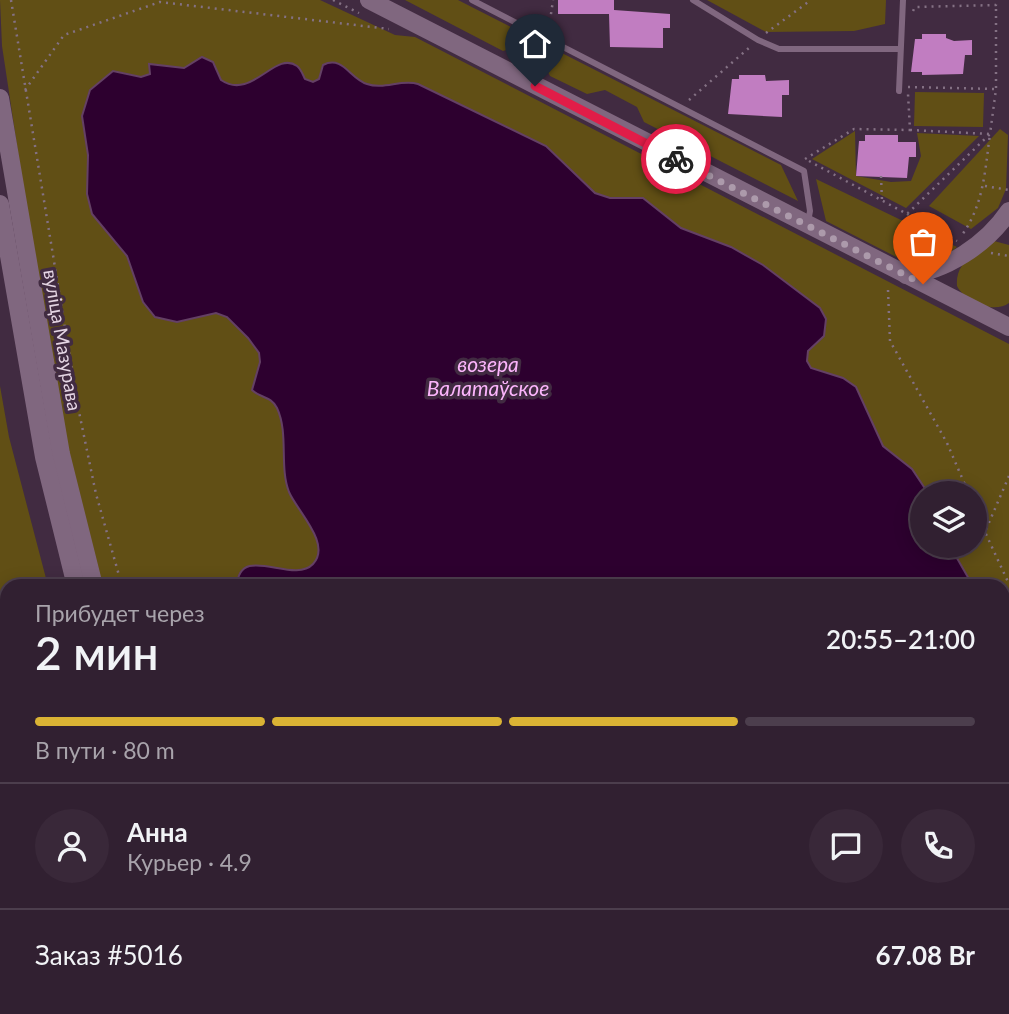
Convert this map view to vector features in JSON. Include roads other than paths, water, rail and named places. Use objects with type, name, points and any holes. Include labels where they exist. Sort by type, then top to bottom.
[{"type":"street","points":[[369,0],[956,301],[1000,316],[1009,327]]},
{"type":"street","name":"вуліца Мазурава","points":[[0,98],[61,454],[92,579]]},
{"type":"street","name":"вуліца Мазурава","points":[[0,204],[44,457],[74,579]]},
{"type":"street","points":[[985,237],[1009,211]]},
{"type":"street","points":[[906,275],[924,274],[944,267],[961,247],[985,237],[1009,237]]},
{"type":"street","points":[[956,301],[950,279],[961,247]]},
{"type":"lane","points":[[472,0],[804,171],[810,211],[808,225]]},
{"type":"lane","points":[[693,0],[758,40],[779,49],[899,49]]},
{"type":"lane","points":[[900,91],[899,49],[903,0]]},
{"type":"water","name":"возера Валатаўское","points":[[202,57],[213,62],[221,80],[232,85],[253,81],[280,64],[289,63],[301,70],[305,79],[313,82],[319,79],[323,65],[336,63],[356,78],[373,86],[418,84],[546,146],[595,193],[610,198],[643,198],[681,228],[731,247],[763,265],[820,308],[826,319],[824,336],[808,351],[807,361],[811,368],[843,378],[856,387],[883,446],[912,469],[920,481],[910,481],[910,558],[957,558],[969,579],[239,579],[240,573],[247,567],[257,565],[304,569],[313,564],[318,556],[318,547],[316,537],[293,500],[286,482],[283,428],[277,408],[272,401],[252,390],[260,362],[259,353],[227,317],[216,313],[177,322],[155,317],[143,302],[127,256],[92,214],[87,194],[88,155],[82,116],[90,90],[113,71],[141,77],[150,74],[149,64],[184,68]]}]
